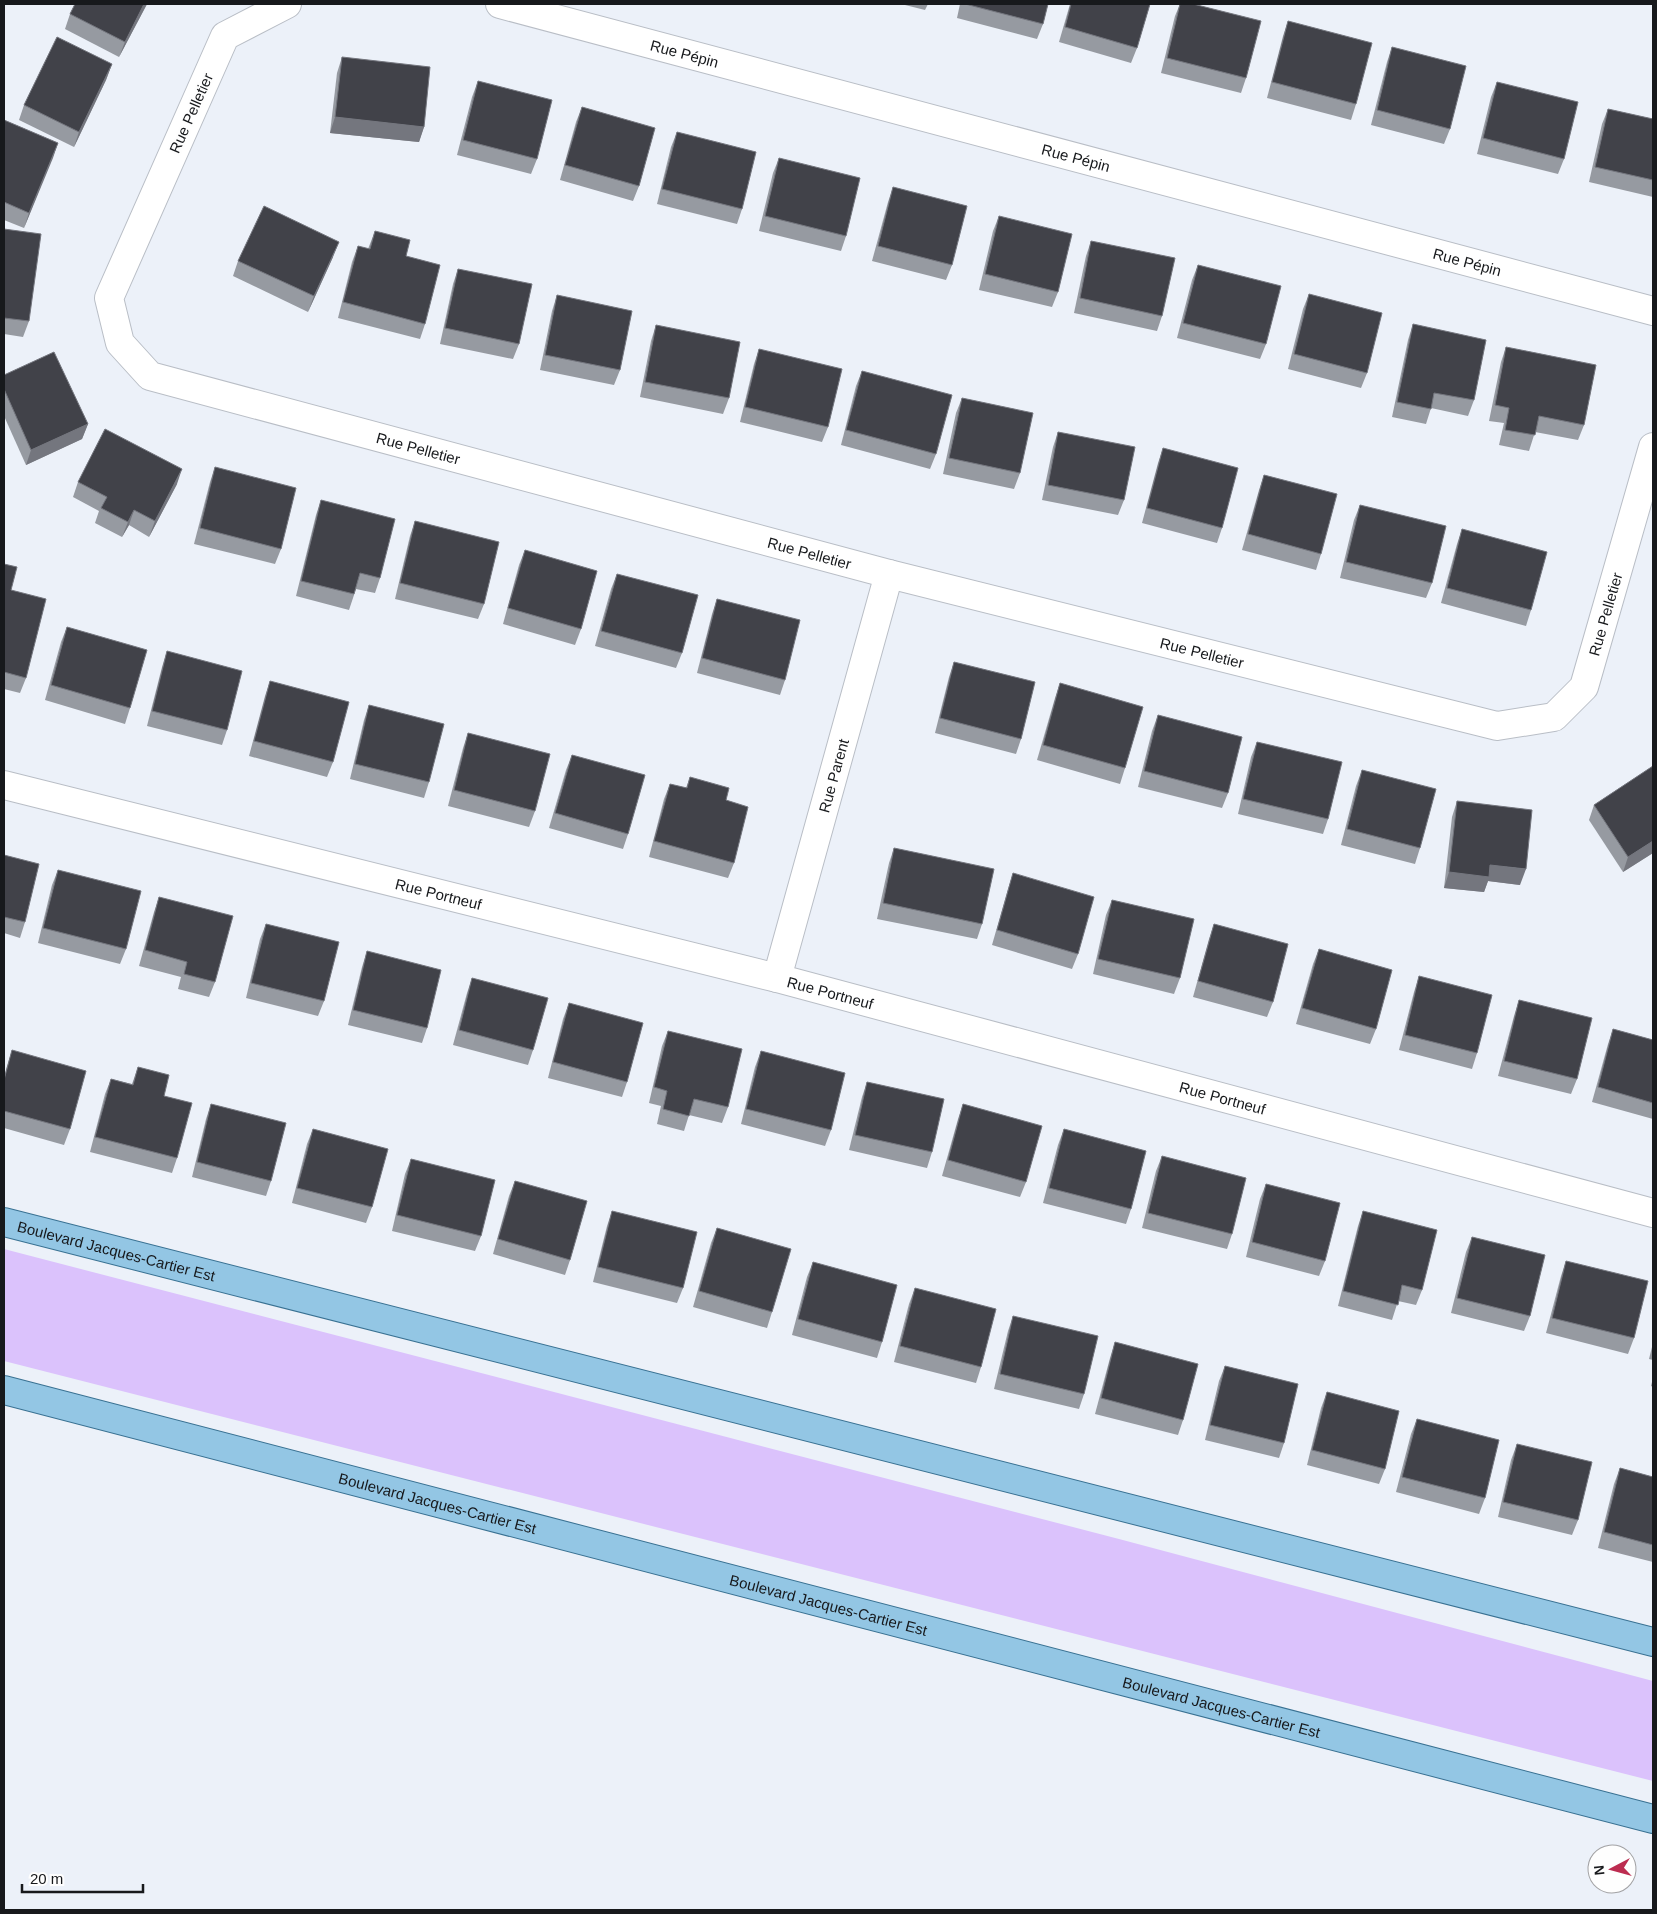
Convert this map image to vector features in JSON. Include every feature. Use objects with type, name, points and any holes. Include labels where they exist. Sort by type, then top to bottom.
[{"type":"main road","name":"Boulevard Jacques-Cartier Est","points":[[4,1222],[1653,1642]]},
{"type":"main road","name":"Boulevard Jacques-Cartier Est","points":[[4,1390],[1653,1819]]},
{"type":"street","name":"Rue Pelletier","points":[[287,4],[225,36],[109,298],[120,343],[150,376],[889,574],[1497,726],[1554,717],[1584,687],[1653,446]]},
{"type":"street","name":"Rue Pépin","points":[[500,4],[1653,311]]},
{"type":"street","name":"Rue Parent","points":[[777,978],[889,574]]},
{"type":"street","name":"Rue Portneuf","points":[[4,785],[777,978],[1653,1213]]},
{"type":"shaded area","points":[[4,1249],[1119,1539],[1653,1681],[1653,1781],[4,1361]]},
{"type":"building","points":[[75,4],[144,4],[125,42],[70,14]]},
{"type":"building","points":[[965,4],[1048,4],[1043,24]]},
{"type":"building","points":[[1071,4],[1150,4],[1137,48],[1065,27]]},
{"type":"building","points":[[1180,4],[1193,4],[1261,21],[1246,78],[1167,58]]},
{"type":"building","points":[[1288,21],[1372,43],[1356,104],[1272,82]]},
{"type":"building","points":[[57,37],[112,64],[79,132],[24,105]]},
{"type":"building","points":[[1392,47],[1466,66],[1450,129],[1377,110]]},
{"type":"building","points":[[342,57],[430,67],[424,127],[335,117]]},
{"type":"building","points":[[478,81],[552,100],[537,159],[463,140]]},
{"type":"building","points":[[1497,82],[1578,102],[1564,159],[1483,138]]},
{"type":"building","points":[[582,107],[655,128],[639,186],[565,165]]},
{"type":"building","points":[[1608,109],[1653,119],[1653,180],[1595,167]]},
{"type":"building","points":[[4,120],[58,143],[29,213],[4,202]]},
{"type":"building","points":[[677,132],[756,152],[742,209],[662,189]]},
{"type":"building","points":[[779,158],[860,178],[846,236],[765,216]]},
{"type":"building","points":[[893,187],[967,206],[952,265],[878,246]]},
{"type":"building","points":[[264,206],[339,242],[314,296],[238,261]]},
{"type":"building","points":[[999,216],[1072,234],[1058,292],[985,274]]},
{"type":"building","points":[[4,229],[41,234],[29,321],[4,318]]},
{"type":"building","points":[[375,231],[410,240],[406,256],[440,265],[425,324],[343,302],[358,246],[370,249]]},
{"type":"building","points":[[1091,241],[1175,258],[1162,316],[1080,298]]},
{"type":"building","points":[[1198,265],[1281,286],[1266,344],[1183,323]]},
{"type":"building","points":[[458,269],[532,284],[519,344],[445,328]]},
{"type":"building","points":[[1309,294],[1382,313],[1367,373],[1294,354]]},
{"type":"building","points":[[557,295],[632,311],[620,370],[545,355]]},
{"type":"building","points":[[1413,324],[1486,340],[1474,400],[1434,393],[1431,409],[1397,402]]},
{"type":"building","points":[[656,325],[740,342],[729,398],[645,382]]},
{"type":"building","points":[[1506,347],[1596,365],[1584,425],[1539,416],[1535,435],[1505,430],[1509,408],[1495,405]]},
{"type":"building","points":[[759,349],[842,369],[828,427],[745,407]]},
{"type":"building","points":[[54,352],[88,424],[31,450],[4,389],[4,375]]},
{"type":"building","points":[[862,371],[952,395],[936,454],[846,430]]},
{"type":"building","points":[[962,398],[1033,413],[1020,473],[949,458]]},
{"type":"building","points":[[105,429],[182,469],[155,521],[134,510],[128,522],[101,508],[107,497],[78,482]]},
{"type":"building","points":[[1058,432],[1135,447],[1124,500],[1048,485]]},
{"type":"building","points":[[1163,448],[1238,468],[1222,528],[1147,508]]},
{"type":"building","points":[[215,467],[296,488],[281,549],[200,528]]},
{"type":"building","points":[[1264,475],[1337,494],[1321,554],[1248,534]]},
{"type":"building","points":[[321,500],[395,519],[380,578],[360,573],[354,594],[301,581]]},
{"type":"building","points":[[1360,505],[1446,526],[1432,583],[1346,562]]},
{"type":"building","points":[[415,521],[499,542],[484,604],[400,583]]},
{"type":"building","points":[[1462,529],[1547,552],[1531,610],[1447,588]]},
{"type":"building","points":[[525,550],[597,571],[581,629],[508,608]]},
{"type":"building","points":[[4,564],[17,567],[11,590],[46,599],[26,678],[4,672]]},
{"type":"building","points":[[617,574],[698,595],[682,653],[601,631]]},
{"type":"building","points":[[717,599],[800,620],[785,680],[702,658]]},
{"type":"building","points":[[67,627],[147,650],[130,708],[51,685]]},
{"type":"building","points":[[167,651],[242,671],[227,730],[152,711]]},
{"type":"building","points":[[954,662],[1035,682],[1021,739],[940,718]]},
{"type":"building","points":[[270,681],[349,702],[333,762],[254,741]]},
{"type":"building","points":[[1060,683],[1143,707],[1125,768],[1043,745]]},
{"type":"building","points":[[369,705],[444,724],[429,782],[355,764]]},
{"type":"building","points":[[1158,715],[1242,737],[1228,793],[1144,771]]},
{"type":"building","points":[[468,733],[550,754],[535,811],[454,790]]},
{"type":"building","points":[[1257,742],[1342,762],[1328,819],[1243,799]]},
{"type":"building","points":[[572,755],[645,775],[628,834],[555,813]]},
{"type":"building","points":[[1653,766],[1653,841],[1628,857],[1594,805]]},
{"type":"building","points":[[1362,770],[1436,789],[1420,848],[1347,829]]},
{"type":"building","points":[[690,777],[729,788],[726,800],[748,807],[734,863],[654,841],[670,784],[687,788]]},
{"type":"building","points":[[1457,801],[1532,810],[1526,869],[1490,865],[1489,877],[1449,872]]},
{"type":"building","points":[[894,848],[994,869],[982,924],[883,903]]},
{"type":"building","points":[[4,855],[39,864],[25,922],[4,917]]},
{"type":"building","points":[[58,870],[141,891],[126,949],[43,928]]},
{"type":"building","points":[[1013,873],[1094,897],[1078,954],[997,930]]},
{"type":"building","points":[[159,897],[233,916],[215,982],[184,974],[187,962],[145,950]]},
{"type":"building","points":[[1112,900],[1194,919],[1180,978],[1098,959]]},
{"type":"building","points":[[266,924],[339,942],[324,1001],[251,983]]},
{"type":"building","points":[[1214,924],[1288,944],[1273,1002],[1198,981]]},
{"type":"building","points":[[1319,949],[1392,970],[1376,1029],[1302,1008]]},
{"type":"building","points":[[367,951],[441,970],[427,1028],[353,1010]]},
{"type":"building","points":[[1419,976],[1492,995],[1477,1053],[1405,1035]]},
{"type":"building","points":[[472,978],[548,998],[533,1050],[459,1030]]},
{"type":"building","points":[[1519,1000],[1592,1018],[1577,1079],[1504,1061]]},
{"type":"building","points":[[569,1003],[643,1023],[627,1082],[553,1062]]},
{"type":"building","points":[[1613,1029],[1653,1040],[1653,1103],[1598,1087]]},
{"type":"building","points":[[668,1031],[742,1049],[728,1107],[694,1099],[689,1116],[663,1109],[667,1091],[654,1087]]},
{"type":"building","points":[[12,1050],[86,1071],[70,1129],[4,1111],[4,1080]]},
{"type":"building","points":[[761,1051],[845,1073],[831,1130],[746,1109]]},
{"type":"building","points":[[138,1067],[169,1075],[164,1096],[192,1103],[177,1158],[95,1137],[111,1079],[133,1085]]},
{"type":"building","points":[[867,1082],[944,1099],[932,1152],[855,1135]]},
{"type":"building","points":[[211,1104],[286,1123],[271,1181],[197,1162]]},
{"type":"building","points":[[963,1104],[1042,1126],[1026,1182],[948,1160]]},
{"type":"building","points":[[313,1129],[388,1149],[372,1207],[297,1188]]},
{"type":"building","points":[[1064,1129],[1146,1151],[1131,1209],[1049,1188]]},
{"type":"building","points":[[1162,1156],[1246,1178],[1232,1234],[1148,1213]]},
{"type":"building","points":[[411,1159],[495,1180],[481,1236],[397,1215]]},
{"type":"building","points":[[515,1181],[587,1201],[570,1260],[498,1239]]},
{"type":"building","points":[[1266,1184],[1340,1203],[1325,1261],[1252,1242]]},
{"type":"building","points":[[612,1211],[697,1232],[683,1288],[598,1267]]},
{"type":"building","points":[[1363,1211],[1437,1230],[1422,1290],[1402,1285],[1398,1305],[1343,1291]]},
{"type":"building","points":[[717,1228],[791,1249],[772,1312],[699,1291]]},
{"type":"building","points":[[1472,1237],[1545,1255],[1530,1316],[1457,1298]]},
{"type":"building","points":[[1566,1261],[1648,1281],[1634,1338],[1552,1318]]},
{"type":"building","points":[[813,1262],[897,1285],[882,1342],[798,1319]]},
{"type":"building","points":[[915,1288],[996,1309],[981,1367],[900,1346]]},
{"type":"building","points":[[1013,1316],[1098,1336],[1084,1394],[1000,1374]]},
{"type":"building","points":[[1115,1342],[1198,1364],[1183,1420],[1101,1398]]},
{"type":"building","points":[[1225,1366],[1298,1384],[1284,1443],[1210,1425]]},
{"type":"building","points":[[1327,1392],[1399,1411],[1385,1469],[1312,1450]]},
{"type":"building","points":[[1417,1419],[1499,1440],[1485,1498],[1402,1477]]},
{"type":"building","points":[[1517,1444],[1592,1462],[1578,1520],[1503,1502]]},
{"type":"building","points":[[1620,1468],[1653,1477],[1653,1545],[1604,1532]]}]
